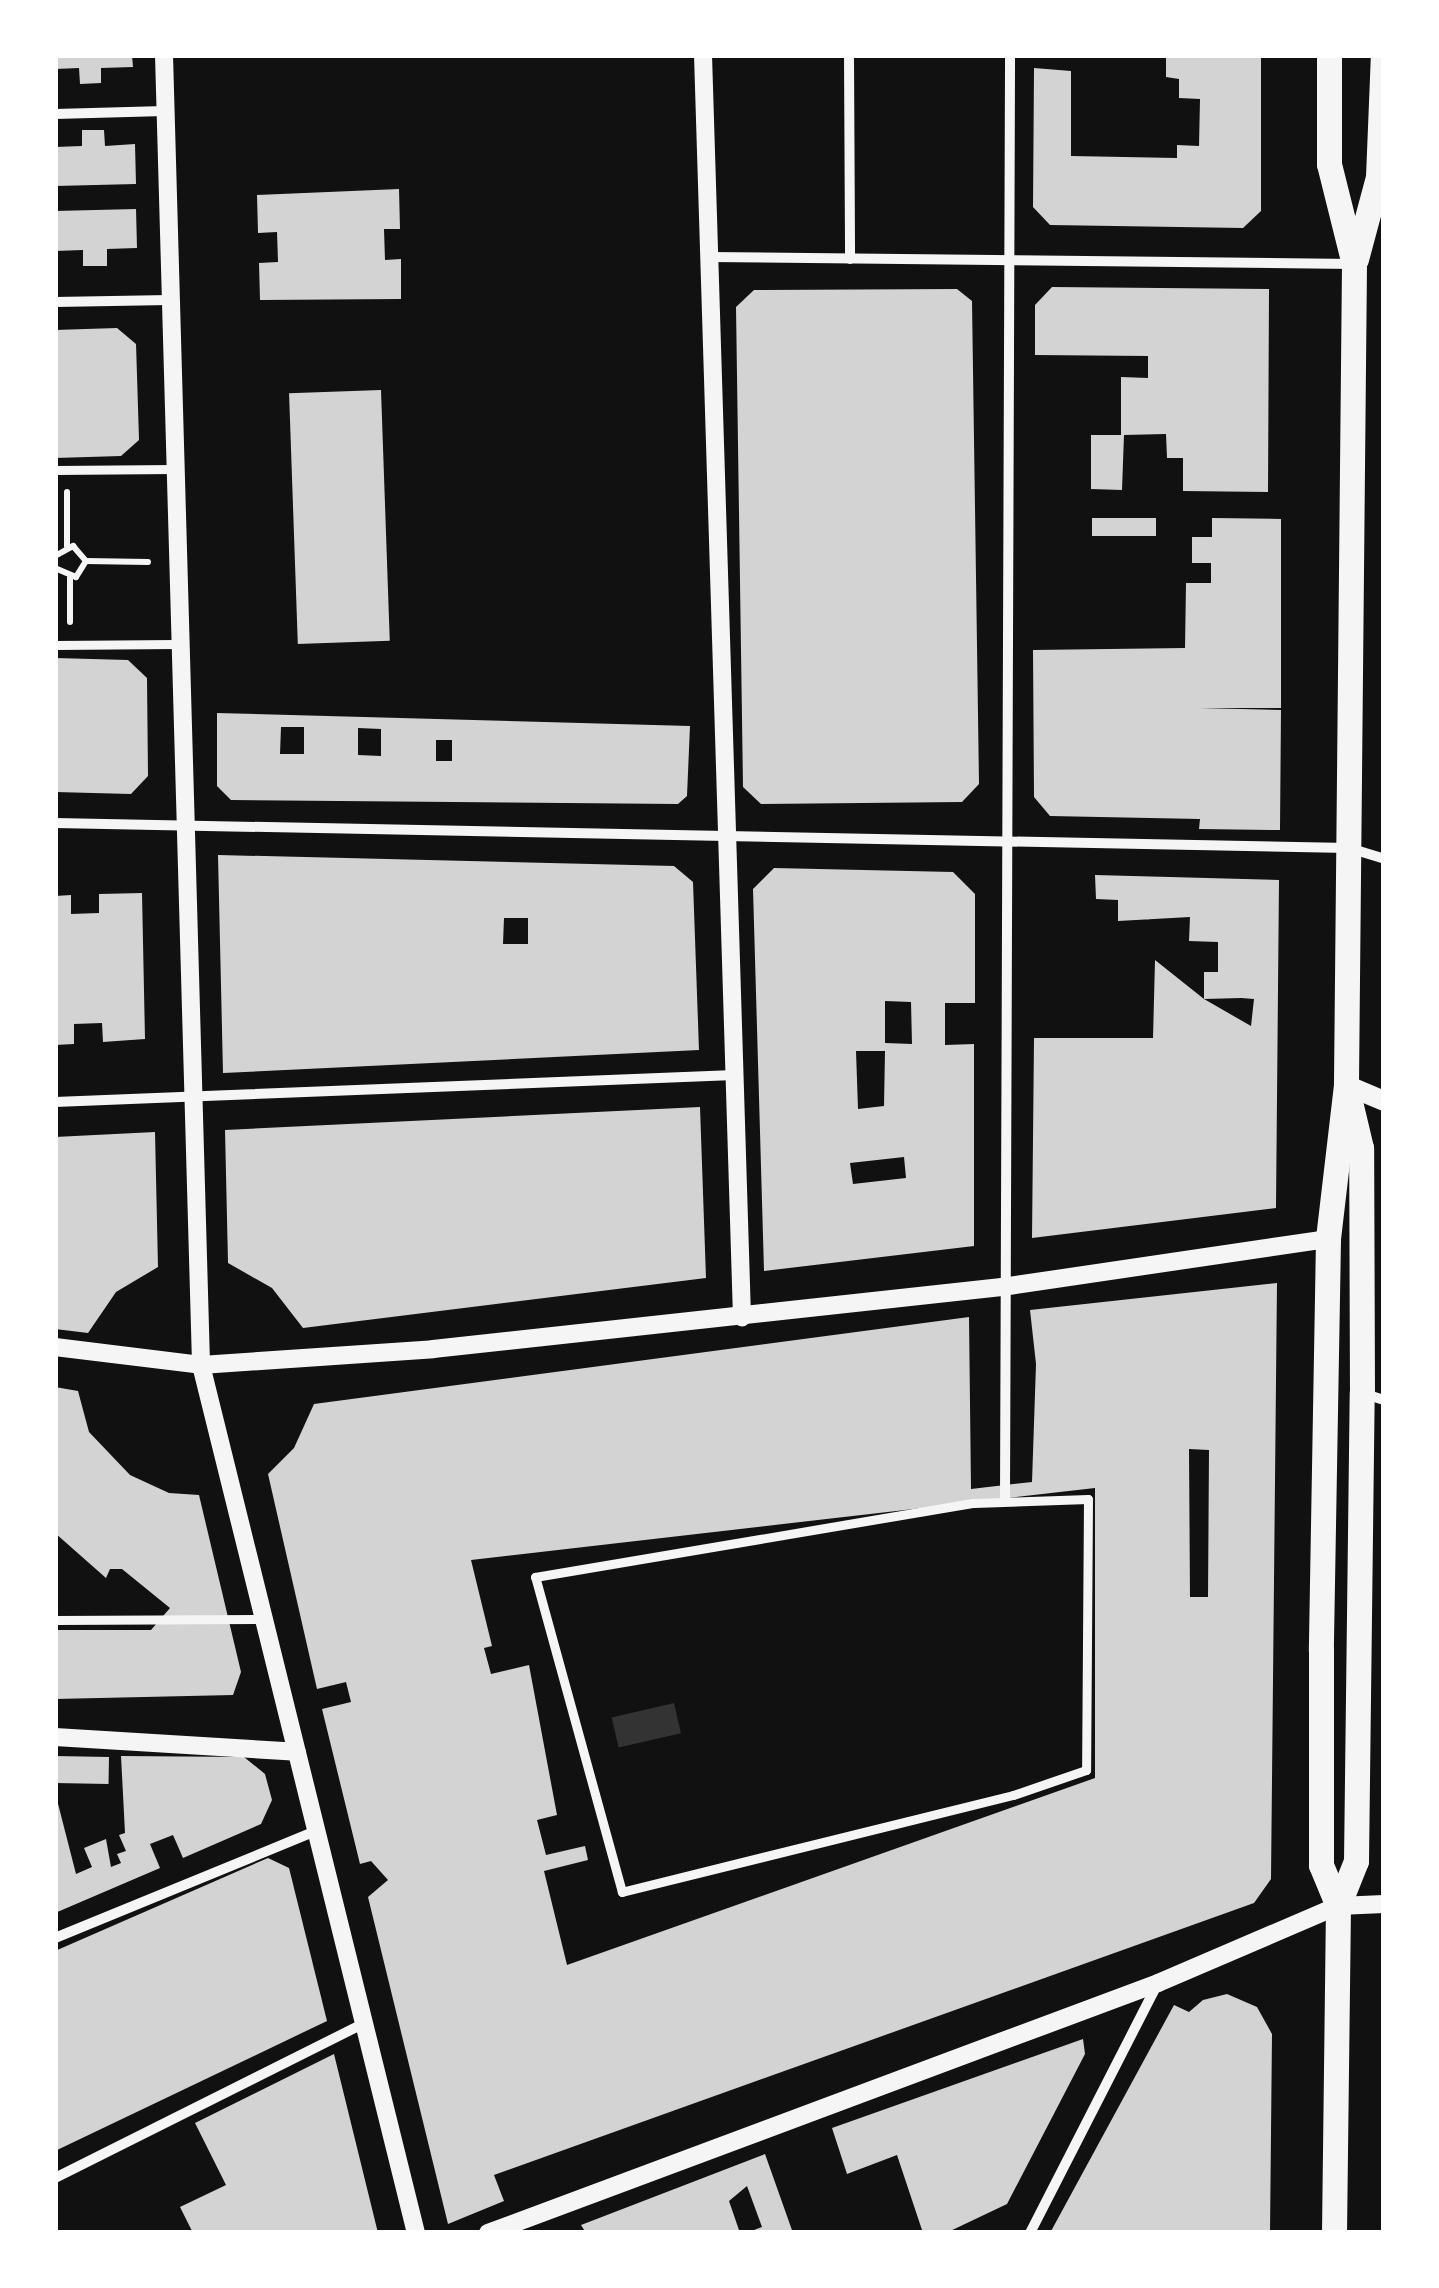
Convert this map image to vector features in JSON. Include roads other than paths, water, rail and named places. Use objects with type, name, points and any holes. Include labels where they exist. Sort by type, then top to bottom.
[{"type":"main road","points":[[1329,55],[1330,164],[1354,264],[1346,1085],[1328,1239],[1321,1865],[1338,1906]]},
{"type":"main road","points":[[1354,264],[1378,177],[1383,123],[1382,55]]},
{"type":"main road","points":[[1346,1085],[1384,1101]]},
{"type":"main road","points":[[1346,1085],[1361,1148],[1361,1349]]},
{"type":"main road","points":[[1328,1239],[1373,1396],[1356,1861],[1338,1906],[1334,2233]]},
{"type":"street","points":[[164,55],[176,644],[201,1364],[416,2233]]},
{"type":"street","points":[[703,55],[742,1318]]},
{"type":"street","points":[[849,55],[850,260]]},
{"type":"street","points":[[1005,1500],[1002,1287],[1010,55]]},
{"type":"street","points":[[55,114],[165,111]]},
{"type":"street","points":[[708,257],[1354,264]]},
{"type":"street","points":[[55,302],[169,300]]},
{"type":"street","points":[[55,470],[174,469]]},
{"type":"street","points":[[55,644],[176,644]]},
{"type":"street","points":[[55,823],[727,841],[1349,848],[1384,859]]},
{"type":"street","points":[[55,1102],[734,1075]]},
{"type":"street","points":[[55,1347],[201,1364],[742,1318],[1002,1287],[1328,1239]]},
{"type":"street","points":[[1088,1499],[1086,1770],[1013,1795],[622,1892],[535,1577],[1005,1500],[1088,1499]]},
{"type":"street","points":[[55,1620],[264,1620]]},
{"type":"street","points":[[55,1736],[297,1752]]},
{"type":"street","points":[[55,1938],[316,1831]]},
{"type":"street","points":[[488,2233],[1158,1983],[1338,1906],[1384,1904]]},
{"type":"street","points":[[1030,2233],[1158,1983]]},
{"type":"street","points":[[55,2178],[363,2024]]}]
